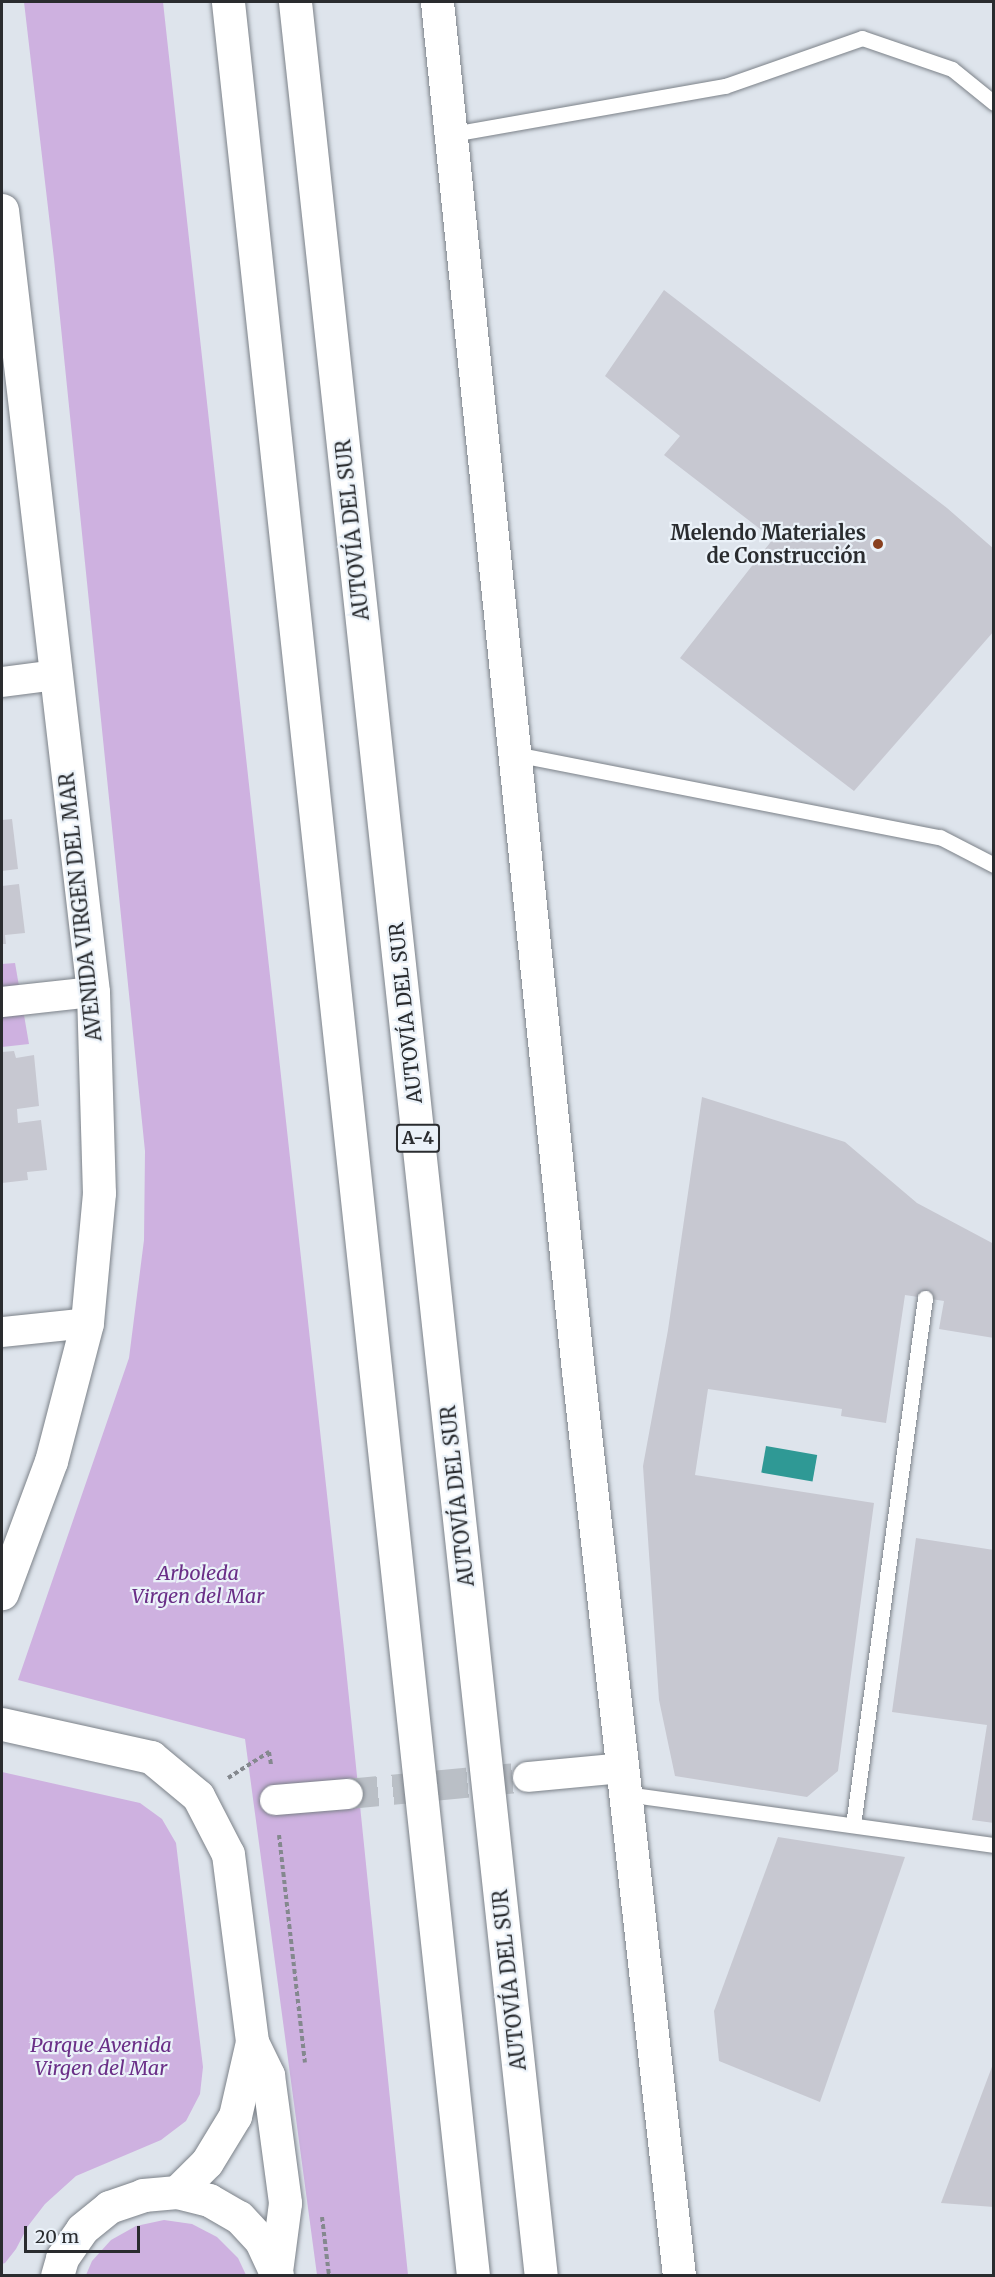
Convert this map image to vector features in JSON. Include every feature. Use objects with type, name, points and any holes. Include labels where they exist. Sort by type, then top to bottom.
[{"type":"main road","points":[[228,2],[474,2276]]},
{"type":"main road","name":"AUTOVÍA DEL SUR","points":[[295,2],[541,2276]]},
{"type":"main road","points":[[437,2],[578,1371],[679,2276]]},
{"type":"main road","name":"AVENIDA VIRGEN DEL MAR","points":[[2,210],[10,374],[56,675],[93,992],[99,1193],[87,1323],[51,1461],[2,1593]]},
{"type":"main road","points":[[2,1724],[152,1757],[198,1796],[228,1854],[252,2042],[268,2075],[285,2203],[276,2273]]},
{"type":"main road","points":[[177,2192],[207,2162],[235,2116],[252,2042]]},
{"type":"main road","points":[[55,2270],[82,2229],[110,2207],[143,2195],[177,2192],[209,2200],[239,2217],[261,2241],[276,2273]]},
{"type":"street","points":[[2,682],[56,675]]},
{"type":"street","points":[[2,1002],[93,992]]},
{"type":"street","points":[[2,1332],[87,1323]]},
{"type":"street","points":[[528,1777],[624,1781]]},
{"type":"street","points":[[275,1800],[348,1794]]},
{"type":"lane","points":[[452,134],[725,87],[862,38],[952,69],[993,103]]},
{"type":"lane","points":[[515,754],[940,837],[993,865]]},
{"type":"lane","points":[[853,1825],[925,1298]]},
{"type":"lane","points":[[624,1781],[853,1825],[993,1845]]},
{"type":"path","points":[[198,1796],[269,1752],[306,2074]]},
{"type":"path","points":[[322,2216],[329,2276]]},
{"type":"green space","name":"Arboleda Virgen del Mar","points":[[24,2],[163,2],[344,1649],[408,2275],[317,2275],[245,1739],[18,1680],[129,1358],[144,1240],[145,1151],[54,259]]},
{"type":"green space","points":[[15,963],[29,1044],[2,1047],[2,964]]},
{"type":"green space","name":"Parque Avenida Virgen del Mar","points":[[2,1772],[140,1803],[162,1819],[176,1843],[203,2067],[200,2094],[186,2121],[161,2140],[76,2176],[45,2204],[28,2226],[16,2249],[2,2264]]},
{"type":"green space","points":[[164,2220],[192,2224],[217,2237],[238,2258],[246,2275],[86,2275],[92,2261],[111,2240],[136,2226]]},
{"type":"shaded area","points":[[766,1446],[817,1455],[813,1482],[761,1473]]},
{"type":"building","name":"Melendo Materiales de Construcción","points":[[664,290],[947,508],[994,549],[994,631],[854,791],[680,658],[773,539],[664,455],[680,436],[605,376]]},
{"type":"building","points":[[12,819],[18,869],[2,871],[2,820]]},
{"type":"building","points":[[19,884],[25,933],[5,935],[6,944],[2,944],[2,886]]},
{"type":"building","points":[[14,1051],[16,1058],[34,1055],[39,1106],[17,1109],[18,1123],[41,1120],[47,1170],[27,1172],[28,1180],[2,1183],[2,1052]]},
{"type":"building","points":[[702,1097],[845,1142],[917,1203],[994,1244],[994,1338],[939,1329],[944,1301],[905,1295],[886,1423],[841,1416],[842,1409],[708,1389],[695,1475],[874,1503],[838,1771],[807,1797],[675,1776],[659,1700],[643,1466],[668,1330]]},
{"type":"building","points":[[916,1538],[994,1550],[994,1823],[972,1820],[987,1725],[892,1712]]},
{"type":"building","points":[[778,1837],[905,1857],[820,2102],[719,2061],[714,2011]]},
{"type":"building","points":[[993,2064],[994,2207],[941,2203]]},
{"type":"tunnel","points":[[348,1794],[528,1777]]},
{"type":"place","name":"Melendo Materiales de Construcción","points":[[878,544]]}]
